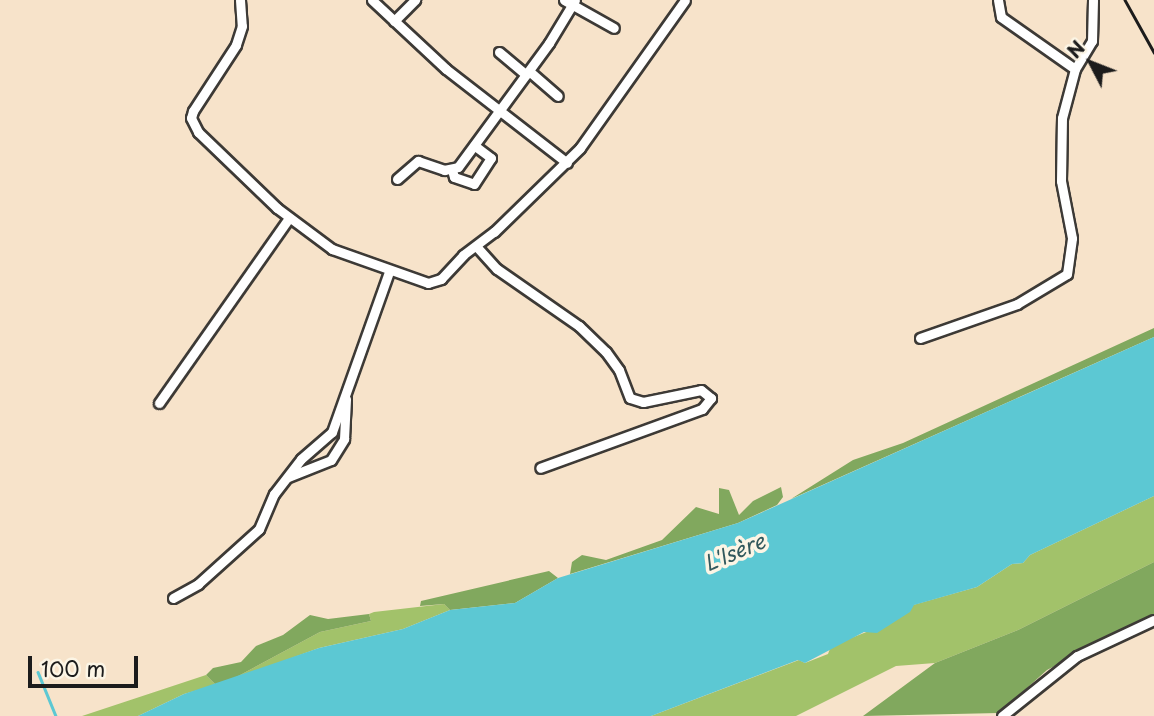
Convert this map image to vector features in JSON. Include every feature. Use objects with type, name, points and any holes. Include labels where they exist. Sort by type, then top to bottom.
[{"type":"street","points":[[240,0],[242,26],[236,45],[191,118],[198,132],[289,218],[332,249],[389,272],[428,283],[441,279],[567,163],[685,0]]},
{"type":"street","points":[[372,0],[394,22],[567,163]]},
{"type":"street","points":[[394,22],[415,0]]},
{"type":"street","points":[[998,0],[1001,17],[1075,69]]},
{"type":"street","points":[[920,338],[1017,304],[1067,274],[1072,238],[1061,181],[1061,130],[1075,69],[1092,41],[1093,0]]},
{"type":"street","points":[[452,170],[528,73],[570,2],[614,28]]},
{"type":"street","points":[[499,52],[558,96]]},
{"type":"street","points":[[452,170],[454,177],[474,184],[491,158],[474,145]]},
{"type":"street","points":[[397,178],[418,161],[452,170]]},
{"type":"street","points":[[159,403],[289,218]]},
{"type":"street","points":[[476,246],[497,268],[579,326],[606,352],[619,370],[630,398],[643,402],[701,390],[711,398],[702,409],[540,468]]},
{"type":"street","points":[[173,598],[198,584],[259,529],[274,494],[286,478],[332,432],[389,272]]},
{"type":"street","points":[[286,478],[331,460],[344,439],[345,393]]},
{"type":"street","points":[[1002,716],[1077,656],[1154,620]]},
{"type":"green space","points":[[1154,328],[1154,337],[791,499],[853,460],[903,443]]},
{"type":"green space","points":[[781,487],[783,497],[777,505],[738,523],[570,574],[572,562],[582,555],[606,560],[662,540],[696,507],[719,514],[719,488],[729,490],[739,515],[753,501]]},
{"type":"green space","points":[[1154,496],[1154,562],[1018,630],[935,663],[896,666],[796,716],[651,716],[799,660],[805,663],[828,654],[831,646],[869,631],[913,605],[977,587],[1012,564],[1023,563],[1030,555]]},
{"type":"green space","points":[[1154,562],[1154,614],[1047,670],[999,713],[863,716],[935,663],[1018,630]]},
{"type":"green space","points":[[549,571],[558,578],[515,603],[450,610],[444,604],[420,606],[421,601]]},
{"type":"green space","points":[[444,604],[450,610],[403,629],[319,648],[229,681],[320,632],[371,621],[369,614],[374,612]]},
{"type":"green space","points":[[369,614],[371,621],[320,632],[229,681],[216,685],[206,675],[213,668],[241,662],[256,646],[283,635],[310,615],[328,619]]},
{"type":"green space","points":[[206,675],[216,685],[184,694],[138,716],[82,716]]},
{"type":"water","name":"L'Isère","points":[[1154,337],[1154,496],[1030,555],[1023,563],[1012,564],[977,587],[914,605],[910,612],[877,633],[864,632],[805,663],[798,660],[651,716],[138,716],[184,694],[319,648],[403,629],[450,610],[515,603],[558,578],[738,523]]},
{"type":"waterway","points":[[38,672],[56,716]]},
{"type":"railway","points":[[1125,0],[1154,52]]}]
